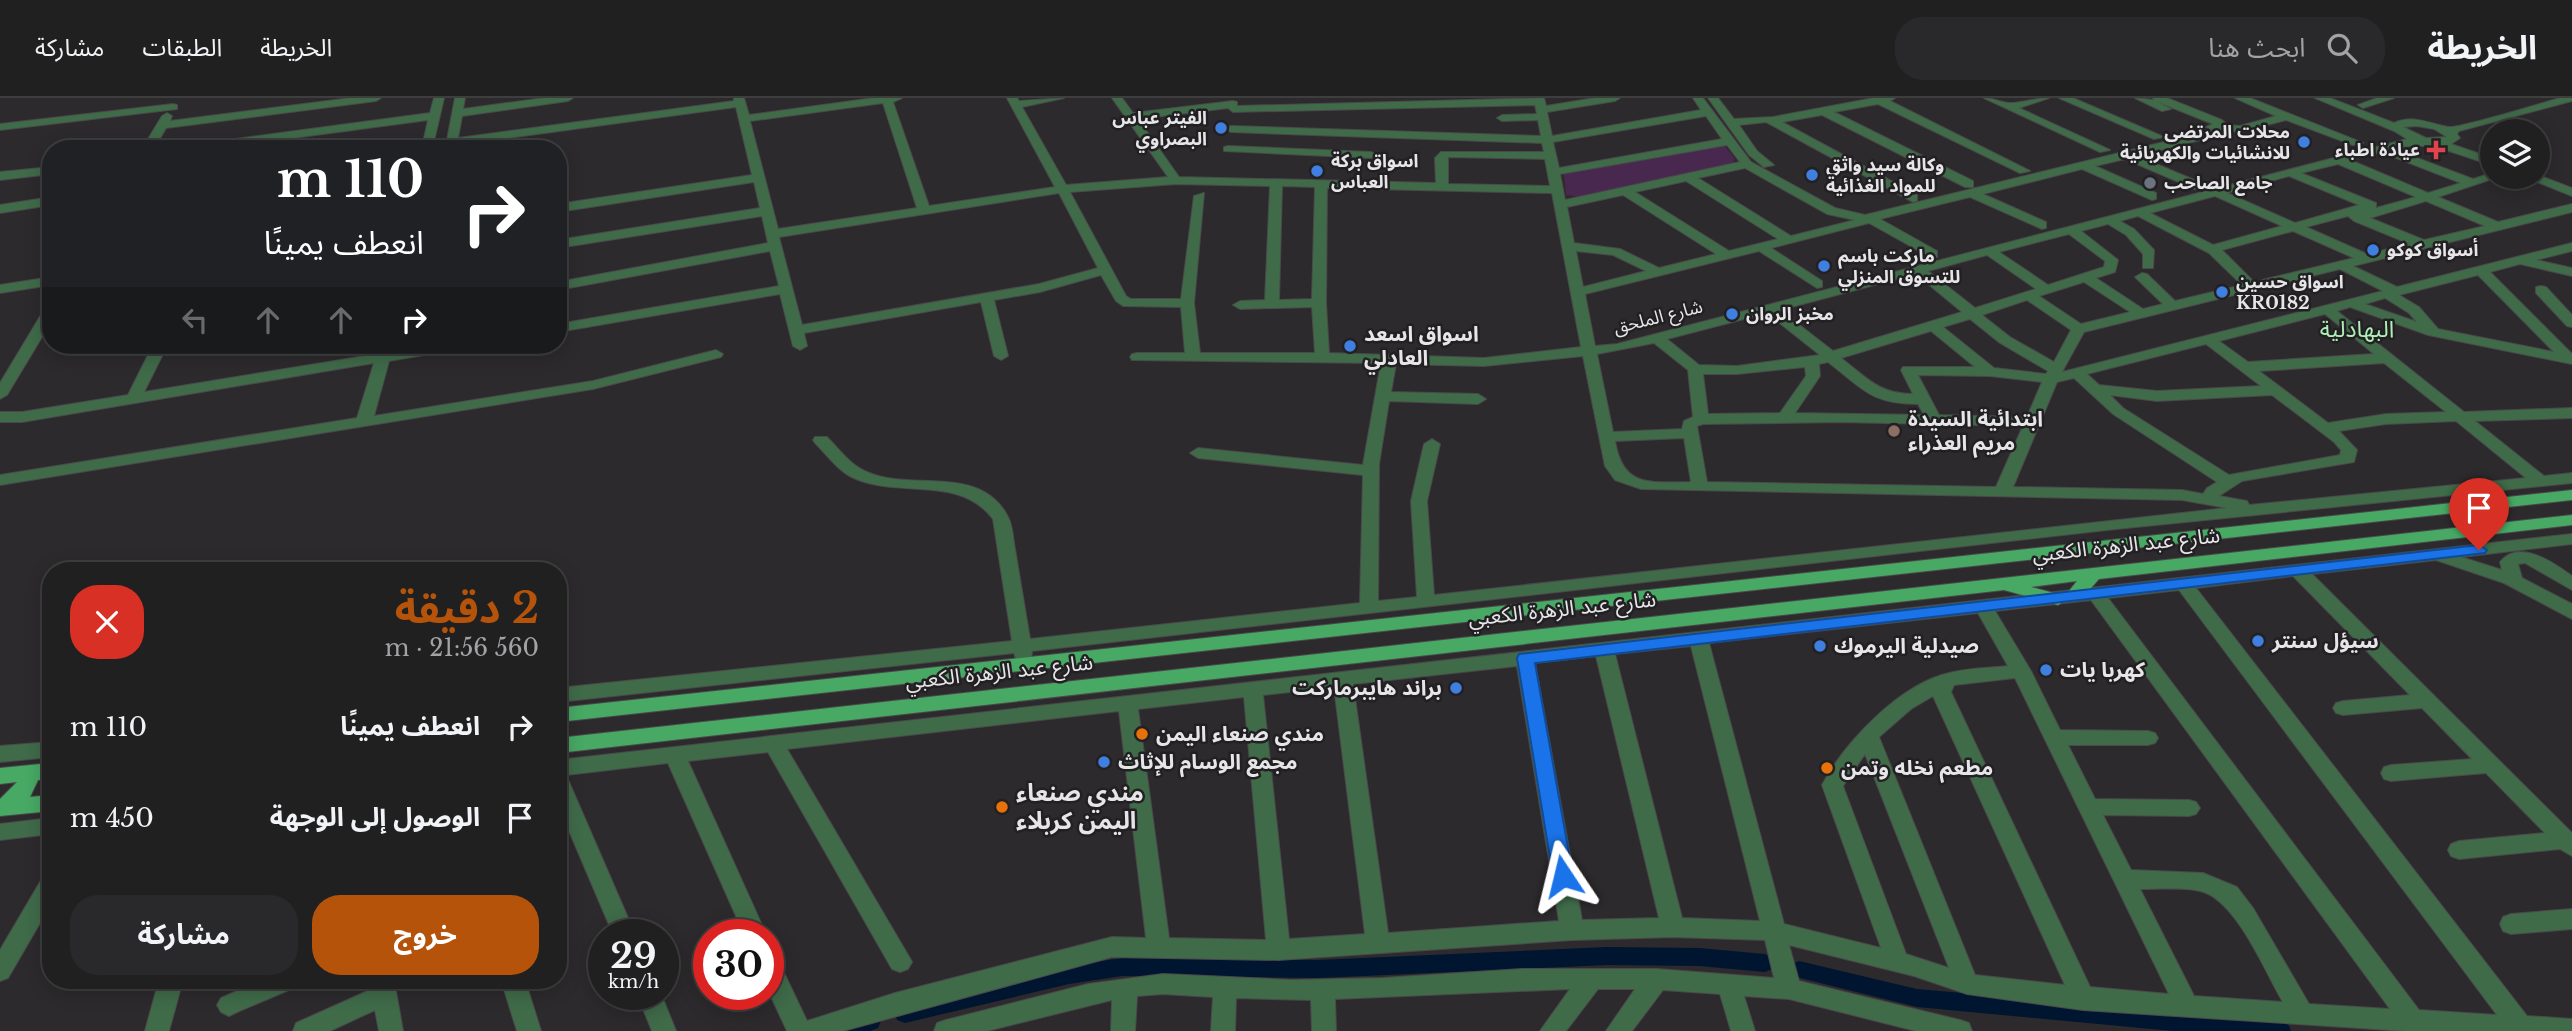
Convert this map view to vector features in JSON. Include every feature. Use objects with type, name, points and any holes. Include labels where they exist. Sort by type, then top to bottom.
[{"type":"main road","name":"شارع عبد الزهرة الكعبي","points":[[567,714],[1023,654],[1565,603],[2572,495]]},
{"type":"main road","name":"شارع عبد الزهرة الكعبي","points":[[567,745],[1998,584],[2095,584],[2572,520]]},
{"type":"main road","points":[[1998,584],[2066,598]]},
{"type":"main road","points":[[1647,594],[1640,603],[1640,609],[1654,624]]},
{"type":"main road","points":[[1565,603],[1582,616],[1584,627],[1581,632]]},
{"type":"main road","points":[[0,776],[42,772]]},
{"type":"main road","points":[[0,808],[22,792],[28,782],[26,773]]},
{"type":"main road","points":[[0,808],[42,804]]},
{"type":"street","points":[[270,111],[275,98]]},
{"type":"street","points":[[162,125],[376,98]]},
{"type":"street","points":[[430,140],[439,98]]},
{"type":"street","points":[[450,140],[460,98]]},
{"type":"street","points":[[457,113],[568,98]]},
{"type":"street","points":[[657,98],[660,117]]},
{"type":"street","points":[[1059,98],[1014,101],[1121,298],[1128,303],[1187,303]]},
{"type":"street","points":[[1117,98],[1176,180]]},
{"type":"street","points":[[1130,117],[1234,103],[1381,102],[1541,107],[1615,98]]},
{"type":"street","points":[[1698,98],[1708,113],[1729,127],[1758,158],[1847,208],[1871,209],[1913,198],[2018,183],[2220,132],[2224,128]]},
{"type":"street","points":[[1713,98],[1729,127],[1728,141],[1747,164],[1831,211],[1868,219],[1932,254]]},
{"type":"street","points":[[1989,98],[2104,150]]},
{"type":"street","points":[[2009,107],[2044,98]]},
{"type":"street","points":[[2064,98],[2158,137]]},
{"type":"street","points":[[2140,98],[2199,125],[2240,129],[2287,116]]},
{"type":"street","points":[[2158,98],[2218,122],[2224,128]]},
{"type":"street","points":[[2240,98],[2357,143]]},
{"type":"street","points":[[2320,98],[2480,158]]},
{"type":"street","points":[[2344,98],[2453,135],[2480,147]]},
{"type":"street","points":[[2363,105],[2389,98]]},
{"type":"street","points":[[2419,123],[2433,123],[2530,98]]},
{"type":"street","points":[[491,140],[660,117],[722,105],[741,107],[892,99],[924,209]]},
{"type":"street","points":[[1772,121],[1884,99],[2024,170]]},
{"type":"street","points":[[2453,135],[2455,129],[2571,99]]},
{"type":"street","points":[[153,140],[175,102]]},
{"type":"street","points":[[0,127],[175,102]]},
{"type":"street","points":[[1225,164],[1234,103]]},
{"type":"street","points":[[741,107],[800,346]]},
{"type":"street","points":[[1502,118],[1541,107]]},
{"type":"street","points":[[1541,107],[1606,438],[1615,472],[1630,482],[1700,487],[2182,495],[2263,509]]},
{"type":"street","points":[[1823,111],[2042,225]]},
{"type":"street","points":[[1231,129],[1548,140],[1708,113]]},
{"type":"street","points":[[252,140],[435,116]]},
{"type":"street","points":[[1729,127],[1768,119],[1913,198]]},
{"type":"street","name":"شارع الملحق","points":[[1589,349],[1617,348],[2071,230],[2190,187],[2357,143],[2398,129],[2403,123],[2419,123]]},
{"type":"street","points":[[1578,292],[1854,226],[1868,219],[1972,189],[2003,176],[2199,125]]},
{"type":"street","points":[[1370,169],[1375,134]]},
{"type":"street","name":"شارع الملحق","points":[[2144,203],[2216,192],[2407,142],[2449,141],[2453,135]]},
{"type":"street","points":[[1554,172],[1728,141]]},
{"type":"street","points":[[2382,149],[2472,183]]},
{"type":"street","points":[[1442,186],[1441,158],[1445,154],[1550,156]]},
{"type":"street","points":[[2122,157],[2190,187]]},
{"type":"street","points":[[2339,160],[2496,226]]},
{"type":"street","points":[[1225,164],[1276,181],[1321,182],[1370,169]]},
{"type":"street","points":[[567,284],[924,209],[1063,189],[1176,180],[1225,164],[1370,169],[1442,186],[1557,190]]},
{"type":"street","points":[[1560,205],[1747,164]]},
{"type":"street","points":[[2080,167],[2144,203],[2212,249],[2242,274],[2249,285]]},
{"type":"street","points":[[0,176],[42,171]]},
{"type":"street","points":[[2291,173],[2376,208]]},
{"type":"street","points":[[2003,176],[2018,183]]},
{"type":"street","points":[[2550,176],[2572,184]]},
{"type":"street","points":[[567,207],[758,178]]},
{"type":"street","points":[[1689,178],[1790,241]]},
{"type":"street","points":[[1272,304],[1276,181]]},
{"type":"street","points":[[2212,249],[2343,212],[2426,197],[2480,181]]},
{"type":"street","points":[[1321,182],[1319,303],[1322,357]]},
{"type":"street","points":[[2550,184],[2572,192]]},
{"type":"street","points":[[1627,192],[1728,256]]},
{"type":"street","points":[[2216,192],[2365,258]]},
{"type":"street","points":[[1193,356],[1187,303],[1200,196]]},
{"type":"street","points":[[0,209],[42,202]]},
{"type":"street","points":[[2358,218],[2376,208]]},
{"type":"street","points":[[2002,493],[2053,374],[2079,328],[2572,208]]},
{"type":"street","points":[[567,243],[767,211]]},
{"type":"street","points":[[2343,212],[2422,244]]},
{"type":"street","name":"شارع الملحق","points":[[1589,349],[1609,338],[2042,225],[2082,215],[2107,217]]},
{"type":"street","points":[[2107,217],[2130,232],[2149,253],[2145,271],[2170,304]]},
{"type":"street","points":[[1657,338],[1695,369],[1737,370],[1812,362],[1973,314],[2110,269],[2112,260],[2071,230]]},
{"type":"street","points":[[1569,247],[1620,251],[1636,258],[1657,273]]},
{"type":"street","points":[[1762,247],[1817,284]]},
{"type":"street","points":[[1934,420],[1908,370],[2053,374],[2077,372],[2572,247]]},
{"type":"street","points":[[1989,251],[2045,289]]},
{"type":"street","points":[[2520,261],[2572,272]]},
{"type":"street","points":[[2340,264],[2392,293],[2414,310],[2433,332]]},
{"type":"street","points":[[2555,268],[2572,282]]},
{"type":"street","points":[[796,330],[1040,288],[1105,270]]},
{"type":"street","points":[[1919,270],[2053,374]]},
{"type":"street","points":[[2481,270],[2571,360]]},
{"type":"street","points":[[2086,277],[2138,312]]},
{"type":"street","points":[[0,289],[42,282]]},
{"type":"street","points":[[567,326],[786,289]]},
{"type":"street","points":[[2541,290],[2572,323]]},
{"type":"street","points":[[2028,295],[2079,328]]},
{"type":"street","points":[[986,296],[1001,356]]},
{"type":"street","points":[[1240,305],[1319,303]]},
{"type":"street","points":[[2350,303],[2433,332],[2571,360]]},
{"type":"street","points":[[1770,309],[1878,394],[1897,399],[1924,399]]},
{"type":"street","points":[[2327,309],[2541,482]]},
{"type":"street","points":[[0,395],[42,325]]},
{"type":"street","points":[[1933,326],[1990,372]]},
{"type":"street","points":[[2208,339],[2325,428],[2349,450],[2348,459],[2227,481],[2213,491],[2209,499]]},
{"type":"street","points":[[1138,357],[1515,360],[1589,349]]},
{"type":"street","points":[[134,398],[156,354]]},
{"type":"street","points":[[0,417],[22,417],[134,398],[369,354]]},
{"type":"street","points":[[364,422],[384,354]]},
{"type":"street","points":[[0,480],[593,385],[716,354]]},
{"type":"street","points":[[2246,367],[2387,358]]},
{"type":"street","points":[[1368,609],[1371,471],[1381,396],[1389,360]]},
{"type":"street","points":[[1785,417],[1813,376],[1812,362]]},
{"type":"street","points":[[1695,369],[1700,419]]},
{"type":"street","points":[[2077,372],[2118,411],[2227,481]]},
{"type":"street","points":[[2095,389],[2157,396],[2276,390]]},
{"type":"street","points":[[1381,396],[1478,399]]},
{"type":"street","points":[[2325,428],[2386,419],[2572,412]]},
{"type":"street","points":[[1700,487],[1689,424],[1700,419],[1785,417],[2033,422]]},
{"type":"street","points":[[1606,438],[1690,433]]},
{"type":"street","points":[[821,440],[848,468],[864,476],[896,484],[961,489],[979,496],[993,506],[1001,519],[1023,654]]},
{"type":"street","points":[[1426,602],[1419,501],[1432,444]]},
{"type":"street","points":[[1198,453],[1371,471]]},
{"type":"street","points":[[567,694],[1023,654],[1426,602],[2263,509],[2572,478]]},
{"type":"street","points":[[567,767],[2066,598],[2095,584],[2184,584],[2572,539]]},
{"type":"street","points":[[2432,555],[2536,589],[2572,613]]},
{"type":"street","points":[[2514,580],[2509,562],[2521,557],[2539,562],[2572,584]]},
{"type":"street","points":[[2298,571],[2568,843]]},
{"type":"street","points":[[2095,584],[2414,1021]]},
{"type":"street","points":[[2184,584],[2521,1028]]},
{"type":"street","points":[[1983,606],[2021,671],[2187,1006]]},
{"type":"street","points":[[1699,639],[1789,989]]},
{"type":"street","points":[[1604,649],[1673,927]]},
{"type":"street","points":[[1525,658],[1572,930]]},
{"type":"street","points":[[1898,963],[1832,785],[1868,735],[1904,704],[1951,679],[2021,671]]},
{"type":"street","points":[[1343,679],[1378,943]]},
{"type":"street","points":[[1942,683],[1941,692],[2083,999]]},
{"type":"street","points":[[1253,688],[1278,950]]},
{"type":"street","points":[[2343,708],[2427,701]]},
{"type":"street","points":[[1128,704],[1159,947]]},
{"type":"street","points":[[1868,735],[1967,984]]},
{"type":"street","points":[[2054,737],[2148,738]]},
{"type":"street","points":[[773,743],[900,962]]},
{"type":"street","points":[[0,754],[42,750]]},
{"type":"street","points":[[675,755],[748,919]]},
{"type":"street","points":[[2391,773],[2490,765]]},
{"type":"street","points":[[567,801],[618,919]]},
{"type":"street","points":[[2088,807],[2189,808]]},
{"type":"street","points":[[0,832],[42,827]]},
{"type":"street","points":[[2459,850],[2568,843]]},
{"type":"street","points":[[2124,879],[2203,882],[2229,894],[2245,915],[2301,1013]]},
{"type":"street","points":[[0,971],[42,899]]},
{"type":"street","points":[[2511,924],[2572,919]]},
{"type":"street","points":[[809,1031],[894,1004],[1112,947],[1278,950],[1572,930],[1673,927],[1773,931],[1967,984],[2083,999],[2572,1030]]},
{"type":"street","points":[[946,1031],[1021,1021],[1088,994],[1163,984],[1382,989],[1522,979],[1657,979],[1789,989],[1960,1031]]},
{"type":"street","points":[[1552,1031],[1592,979]]},
{"type":"street","points":[[1618,1031],[1657,979]]},
{"type":"street","points":[[1729,985],[1743,1031]]},
{"type":"street","points":[[1122,1031],[1125,987]]},
{"type":"street","points":[[1223,1031],[1225,987]]},
{"type":"street","points":[[157,1031],[169,989]]},
{"type":"street","points":[[229,1005],[267,989]]},
{"type":"street","points":[[305,1031],[379,989]]},
{"type":"street","points":[[383,989],[391,1031]]},
{"type":"street","points":[[516,989],[529,1031]]},
{"type":"street","points":[[1323,989],[1324,1031]]},
{"type":"street","points":[[784,998],[799,1031]]},
{"type":"street","points":[[655,1010],[664,1031]]},
{"type":"shaded area","points":[[1724,145],[1735,159],[1732,164],[1580,197],[1566,195],[1564,173]]},
{"type":"waterway","points":[[905,1013],[1069,975],[1122,967],[1318,969],[1607,956],[1699,957],[1765,963]]},
{"type":"waterway","points":[[1799,970],[1917,998],[2280,1031]]},
{"type":"waterway","points":[[846,1031],[870,1021]]},
{"type":"place","name":"الفيتر عباس البصراوي","points":[[1221,128]]},
{"type":"place","name":"محلات المرتضى للانشائيات والكهربائية","points":[[2304,142]]},
{"type":"place","name":"عيادة اطباء","points":[[2436,150]]},
{"type":"place","name":"اسواق بركة العباس","points":[[1317,171]]},
{"type":"place","name":"وكالة سيد واثق للمواد الغذائية","points":[[1812,175]]},
{"type":"place","name":"جامع الصاحب","points":[[2150,183]]},
{"type":"place","name":"أسواق كوكو","points":[[2373,250]]},
{"type":"place","name":"ماركت باسم للتسوق المنزلي","points":[[1824,266]]},
{"type":"place","name":"اسواق حسين KR0182","points":[[2222,292]]},
{"type":"place","name":"مخبز الروان","points":[[1732,314]]},
{"type":"place","name":"اسواق اسعد العادلي","points":[[1350,346]]},
{"type":"place","name":"ابتدائية السيدة مريم العذراء","points":[[1894,431]]},
{"type":"place","name":"سيؤل سنتر","points":[[2258,641]]},
{"type":"place","name":"صيدلية اليرموك","points":[[1820,646]]},
{"type":"place","name":"كهربا يات","points":[[2046,670]]},
{"type":"place","name":"براند هايبرماركت","points":[[1456,688]]},
{"type":"place","name":"مندي صنعاء اليمن","points":[[1142,734]]},
{"type":"place","name":"مجمع الوسام للإثاث","points":[[1104,762]]},
{"type":"place","name":"مطعم نخله وتمن","points":[[1827,768]]},
{"type":"place","name":"مندي صنعاء اليمن كربلاء","points":[[1002,807]]},
{"type":"district","name":"البهادلية","points":[[2357,329]]},
{"type":"route","points":[[1563,876],[1525,658],[2479,550]]}]
